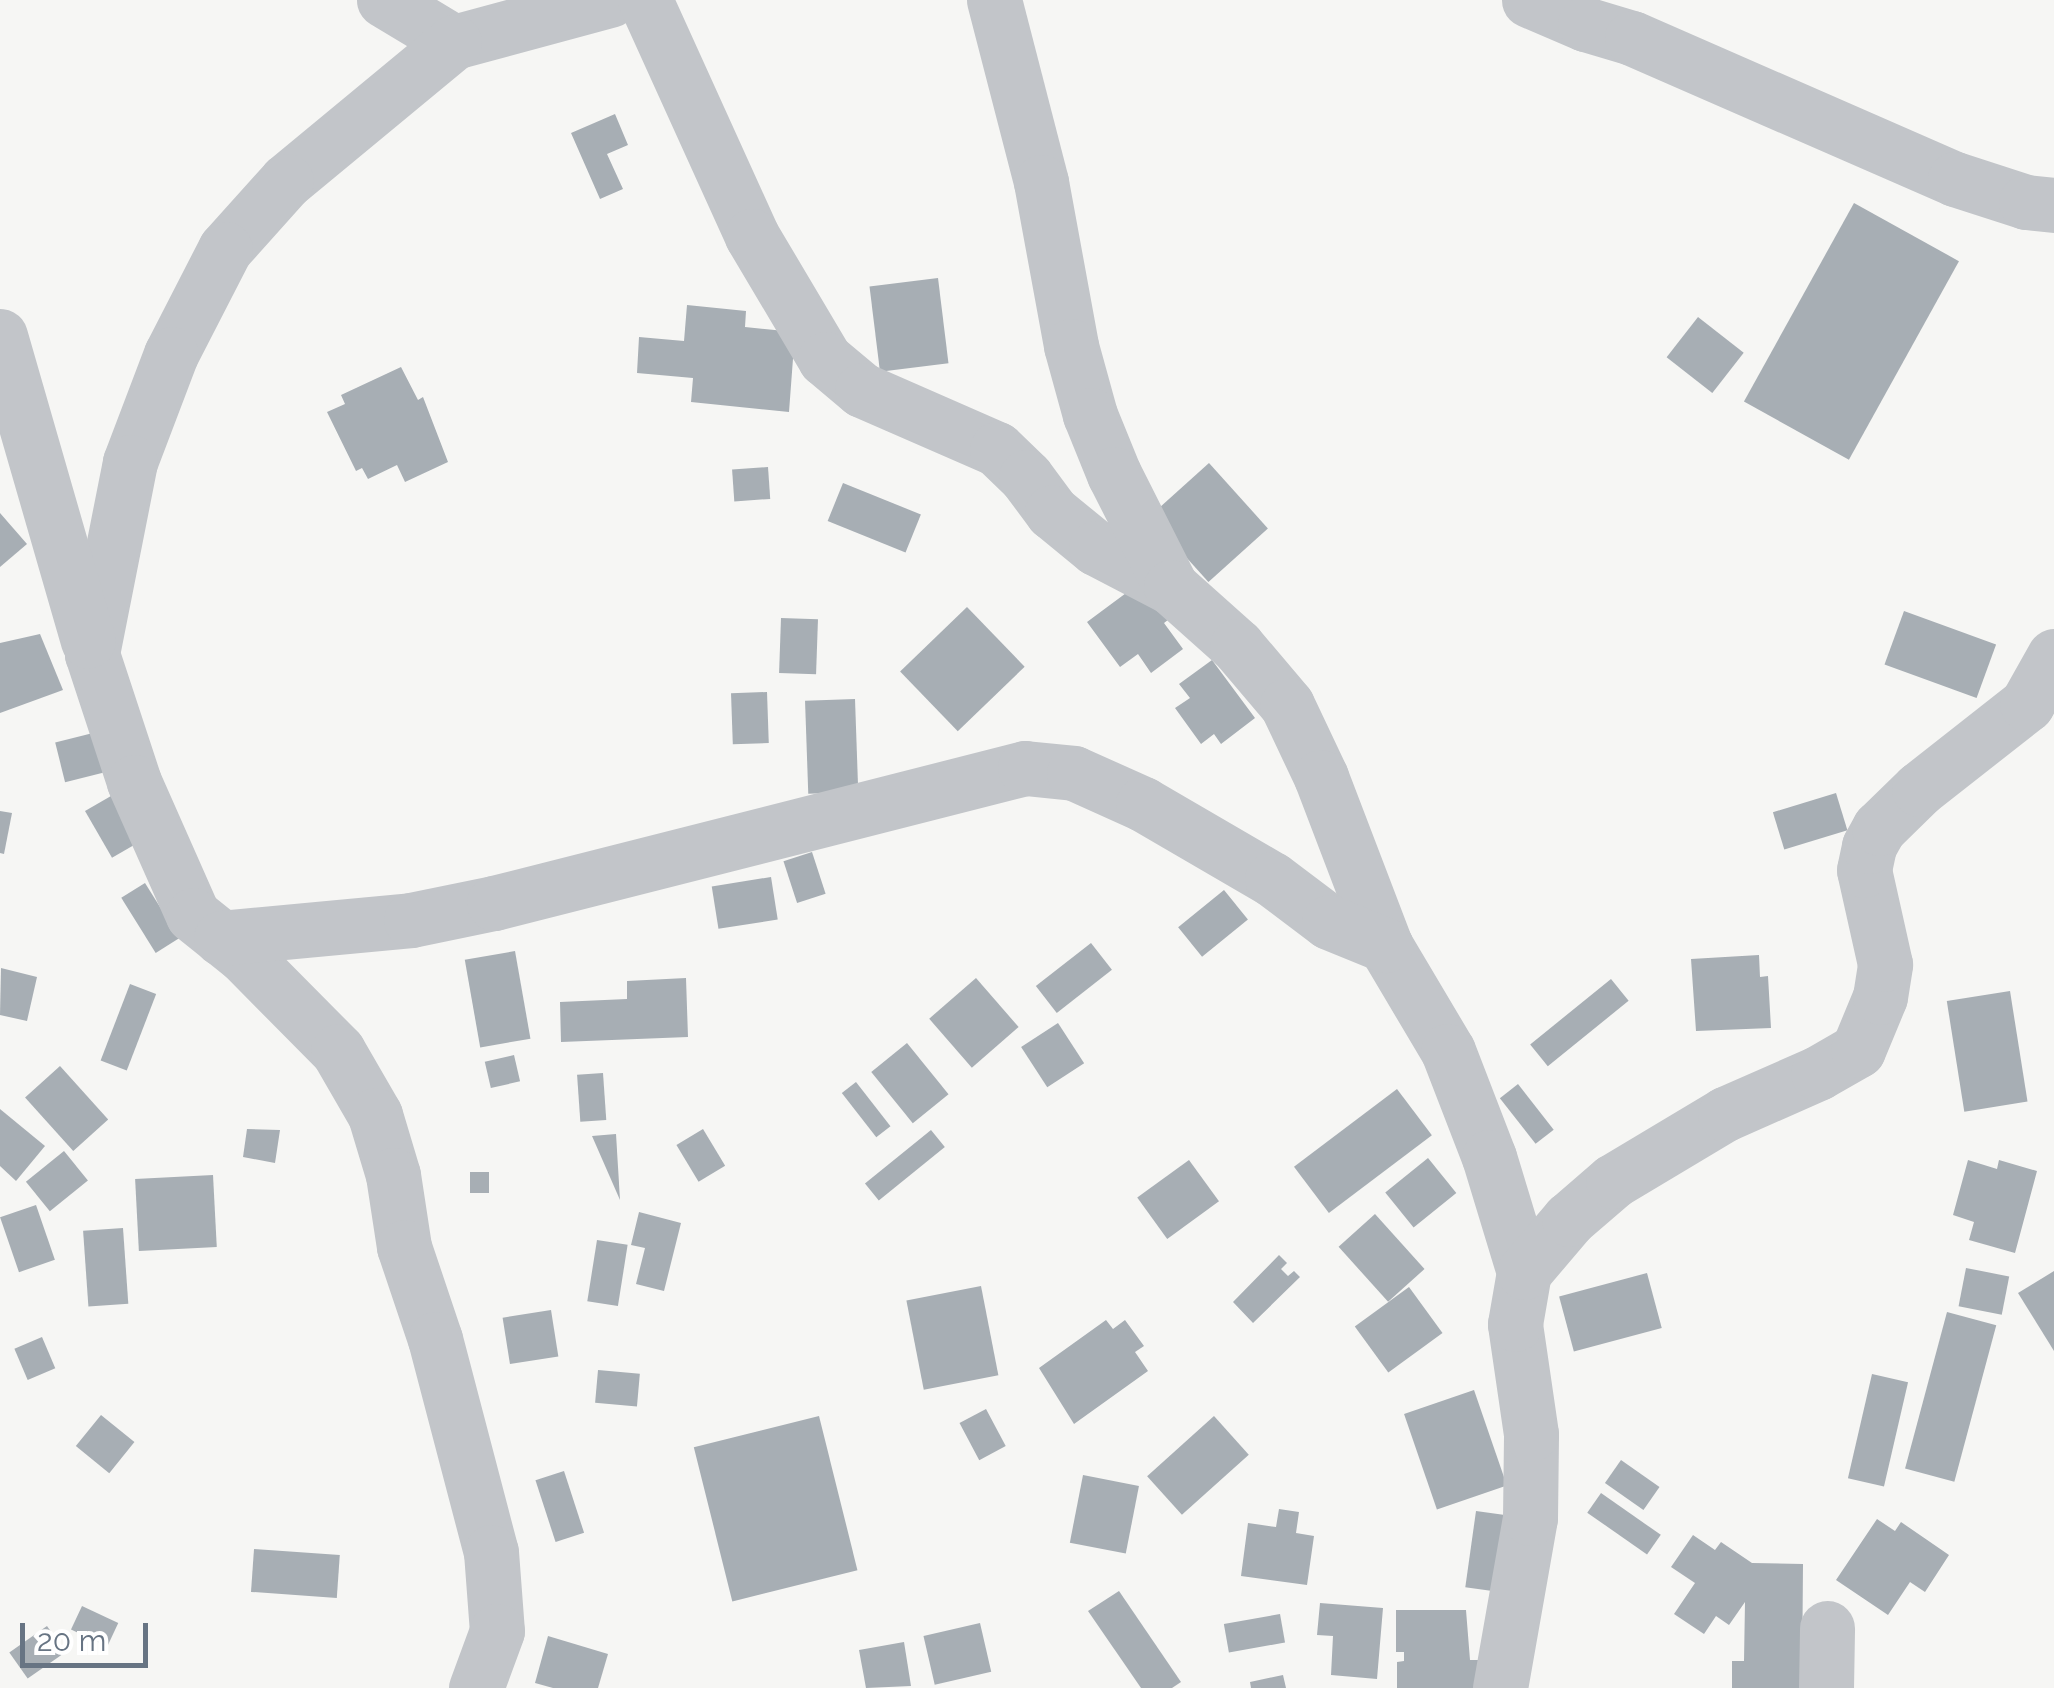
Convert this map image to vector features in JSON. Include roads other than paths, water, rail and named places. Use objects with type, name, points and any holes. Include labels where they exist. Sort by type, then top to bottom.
[{"type":"street","points":[[384,0],[454,42]]},
{"type":"street","points":[[92,654],[130,462],[171,354],[225,250],[286,181],[454,42],[610,0]]},
{"type":"street","points":[[645,0],[752,236],[825,359],[862,390],[997,449],[1026,477],[1052,512],[1096,548],[1172,587],[1237,646],[1287,705],[1322,778],[1385,945],[1448,1051],[1489,1157],[1524,1272],[1515,1324],[1531,1434],[1530,1518],[1500,1688]]},
{"type":"street","points":[[994,0],[1040,182],[1071,346],[1090,415],[1172,587]]},
{"type":"street","points":[[1529,0],[1738,83],[1955,179],[2026,202],[2054,205]]},
{"type":"street","points":[[0,336],[92,654],[134,782],[194,914],[338,1052],[374,1114],[393,1176],[404,1247],[435,1339],[492,1552],[497,1631],[476,1688]]},
{"type":"street","points":[[1524,1272],[1569,1219],[1613,1181],[1724,1114],[1818,1074],[1858,1050],[1880,997],[1885,964],[1864,870],[1870,846],[1880,828],[1919,789],[2027,704],[2054,656]]},
{"type":"street","points":[[221,938],[410,920],[494,903],[1024,768],[1074,773],[1143,804],[1272,879],[1329,922],[1385,945]]},
{"type":"street","points":[[1826,1688],[1827,1628]]}]
